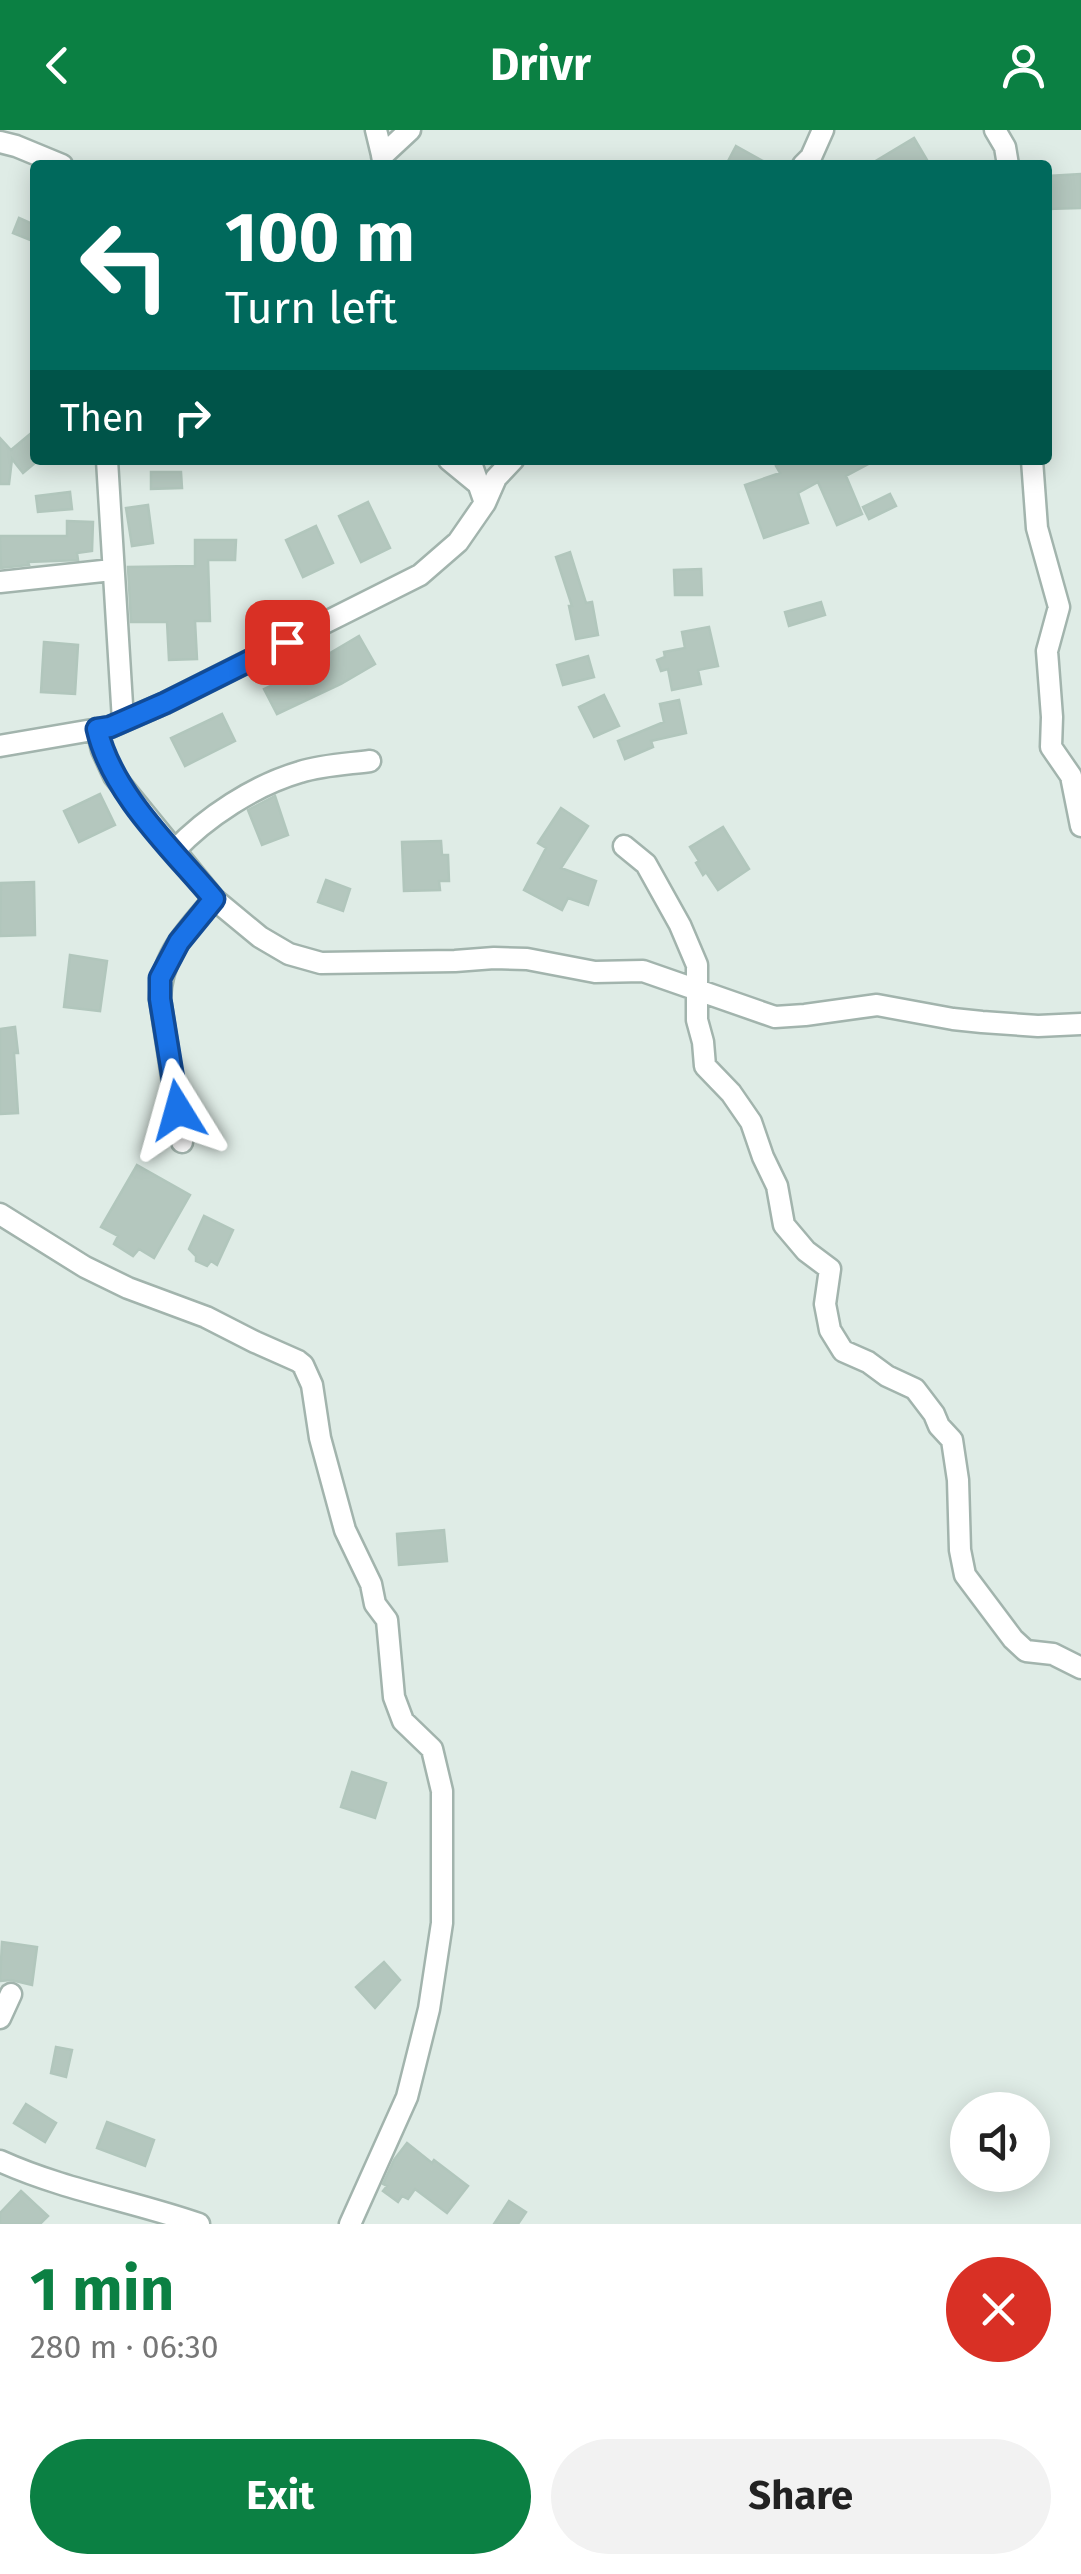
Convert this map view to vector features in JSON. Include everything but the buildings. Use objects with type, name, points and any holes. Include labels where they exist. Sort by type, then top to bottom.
[{"type":"street","points":[[376,130],[384,160]]},
{"type":"street","points":[[384,160],[410,130]]},
{"type":"street","points":[[807,160],[823,130]]},
{"type":"street","points":[[995,130],[1005,146],[1007,160]]},
{"type":"street","points":[[0,142],[49,160]]},
{"type":"street","points":[[106,465],[123,721]]},
{"type":"street","points":[[453,465],[482,493]]},
{"type":"street","points":[[472,465],[482,493]]},
{"type":"street","points":[[0,746],[123,721],[420,575],[458,542],[482,493],[509,465]]},
{"type":"street","points":[[1032,465],[1038,528],[1059,607],[1048,651],[1051,747],[1072,776],[1081,826]]},
{"type":"street","points":[[0,582],[112,570]]},
{"type":"street","points":[[97,729],[114,776],[214,899],[260,937],[289,954],[321,963],[494,958],[526,959],[595,972],[644,970],[775,1016],[877,1005],[953,1020],[1038,1026],[1081,1024]]},
{"type":"street","points":[[174,851],[262,785],[303,771],[370,761]]},
{"type":"street","points":[[624,846],[646,864],[680,925],[696,965],[696,1020],[703,1042],[704,1066],[752,1122],[776,1186],[784,1225],[806,1251],[830,1269],[825,1304],[830,1330],[843,1351],[915,1389],[952,1440],[965,1575],[1026,1651],[1054,1654],[1081,1668]]},
{"type":"street","points":[[182,1142],[160,978],[179,942],[214,899]]},
{"type":"street","points":[[0,1214],[85,1268],[206,1317],[304,1364],[312,1385],[320,1438],[345,1530],[371,1584],[375,1604],[387,1620],[394,1697],[403,1722],[432,1749],[442,1791],[442,1922],[425,2028],[407,2097],[350,2224]]},
{"type":"street","points":[[0,2018],[10,1994]]},
{"type":"street","points":[[0,2161],[30,2175],[200,2224]]},
{"type":"route","points":[[178,1110],[160,978],[179,942],[214,899],[114,776],[97,729],[165,703],[287,642]]}]
